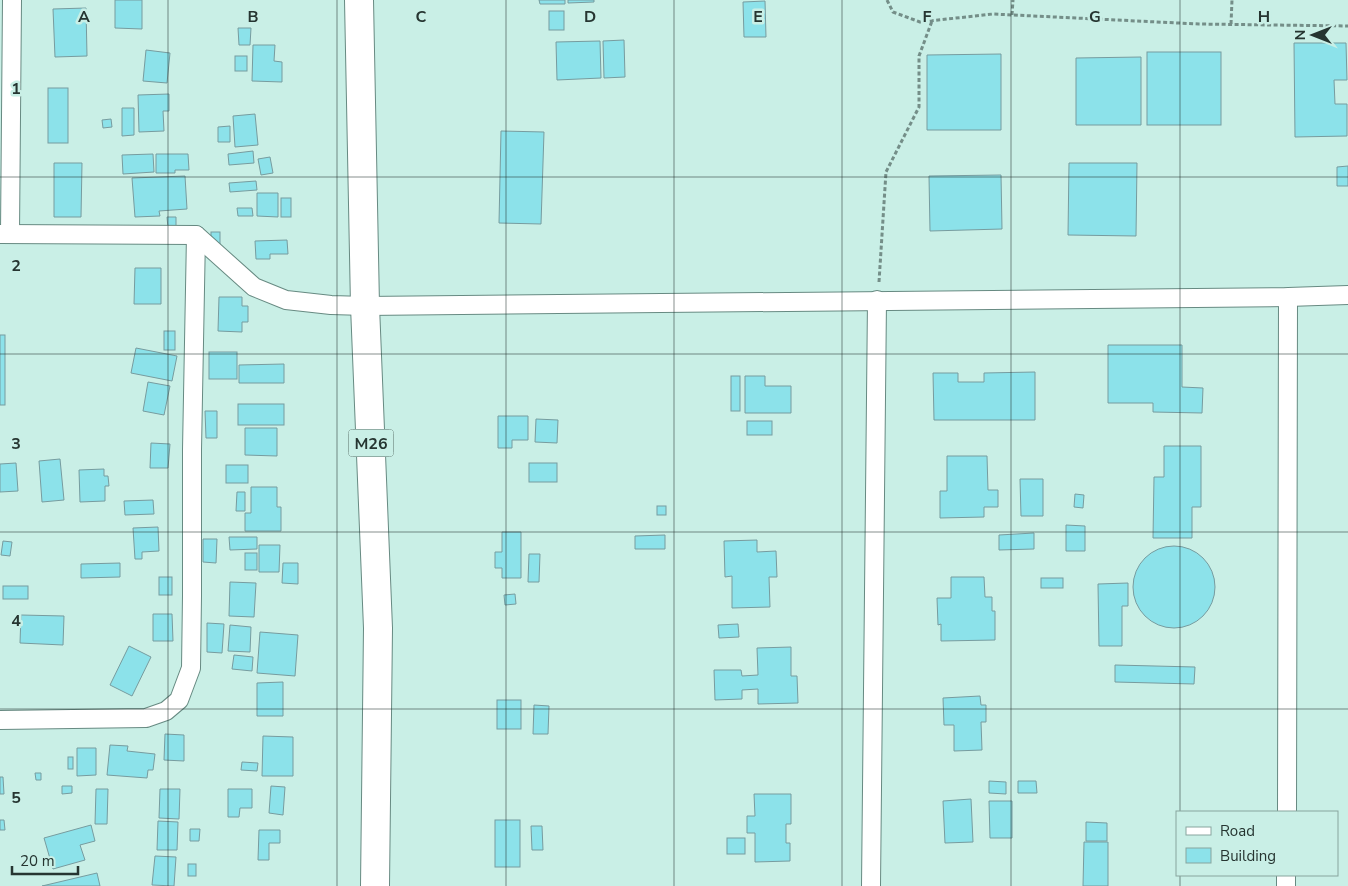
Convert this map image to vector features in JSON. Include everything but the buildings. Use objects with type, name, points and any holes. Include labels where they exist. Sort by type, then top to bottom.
[{"type":"main road","name":"M26","points":[[359,0],[366,306],[378,628],[375,886]]},
{"type":"street","points":[[12,0],[5,234],[196,235],[254,287],[286,300],[331,305],[366,306],[1348,295]]},
{"type":"street","points":[[0,720],[146,718],[166,711],[179,700],[191,668],[192,450],[196,235]]},
{"type":"street","points":[[1287,811],[1288,297]]},
{"type":"street","points":[[871,886],[877,300]]},
{"type":"path","points":[[887,0],[893,12],[920,22],[993,14],[1189,24],[1348,26]]},
{"type":"path","points":[[1006,0],[1013,2],[1012,15]]},
{"type":"path","points":[[1231,24],[1232,0]]},
{"type":"path","points":[[877,300],[886,172],[919,107],[919,56],[932,21]]}]
